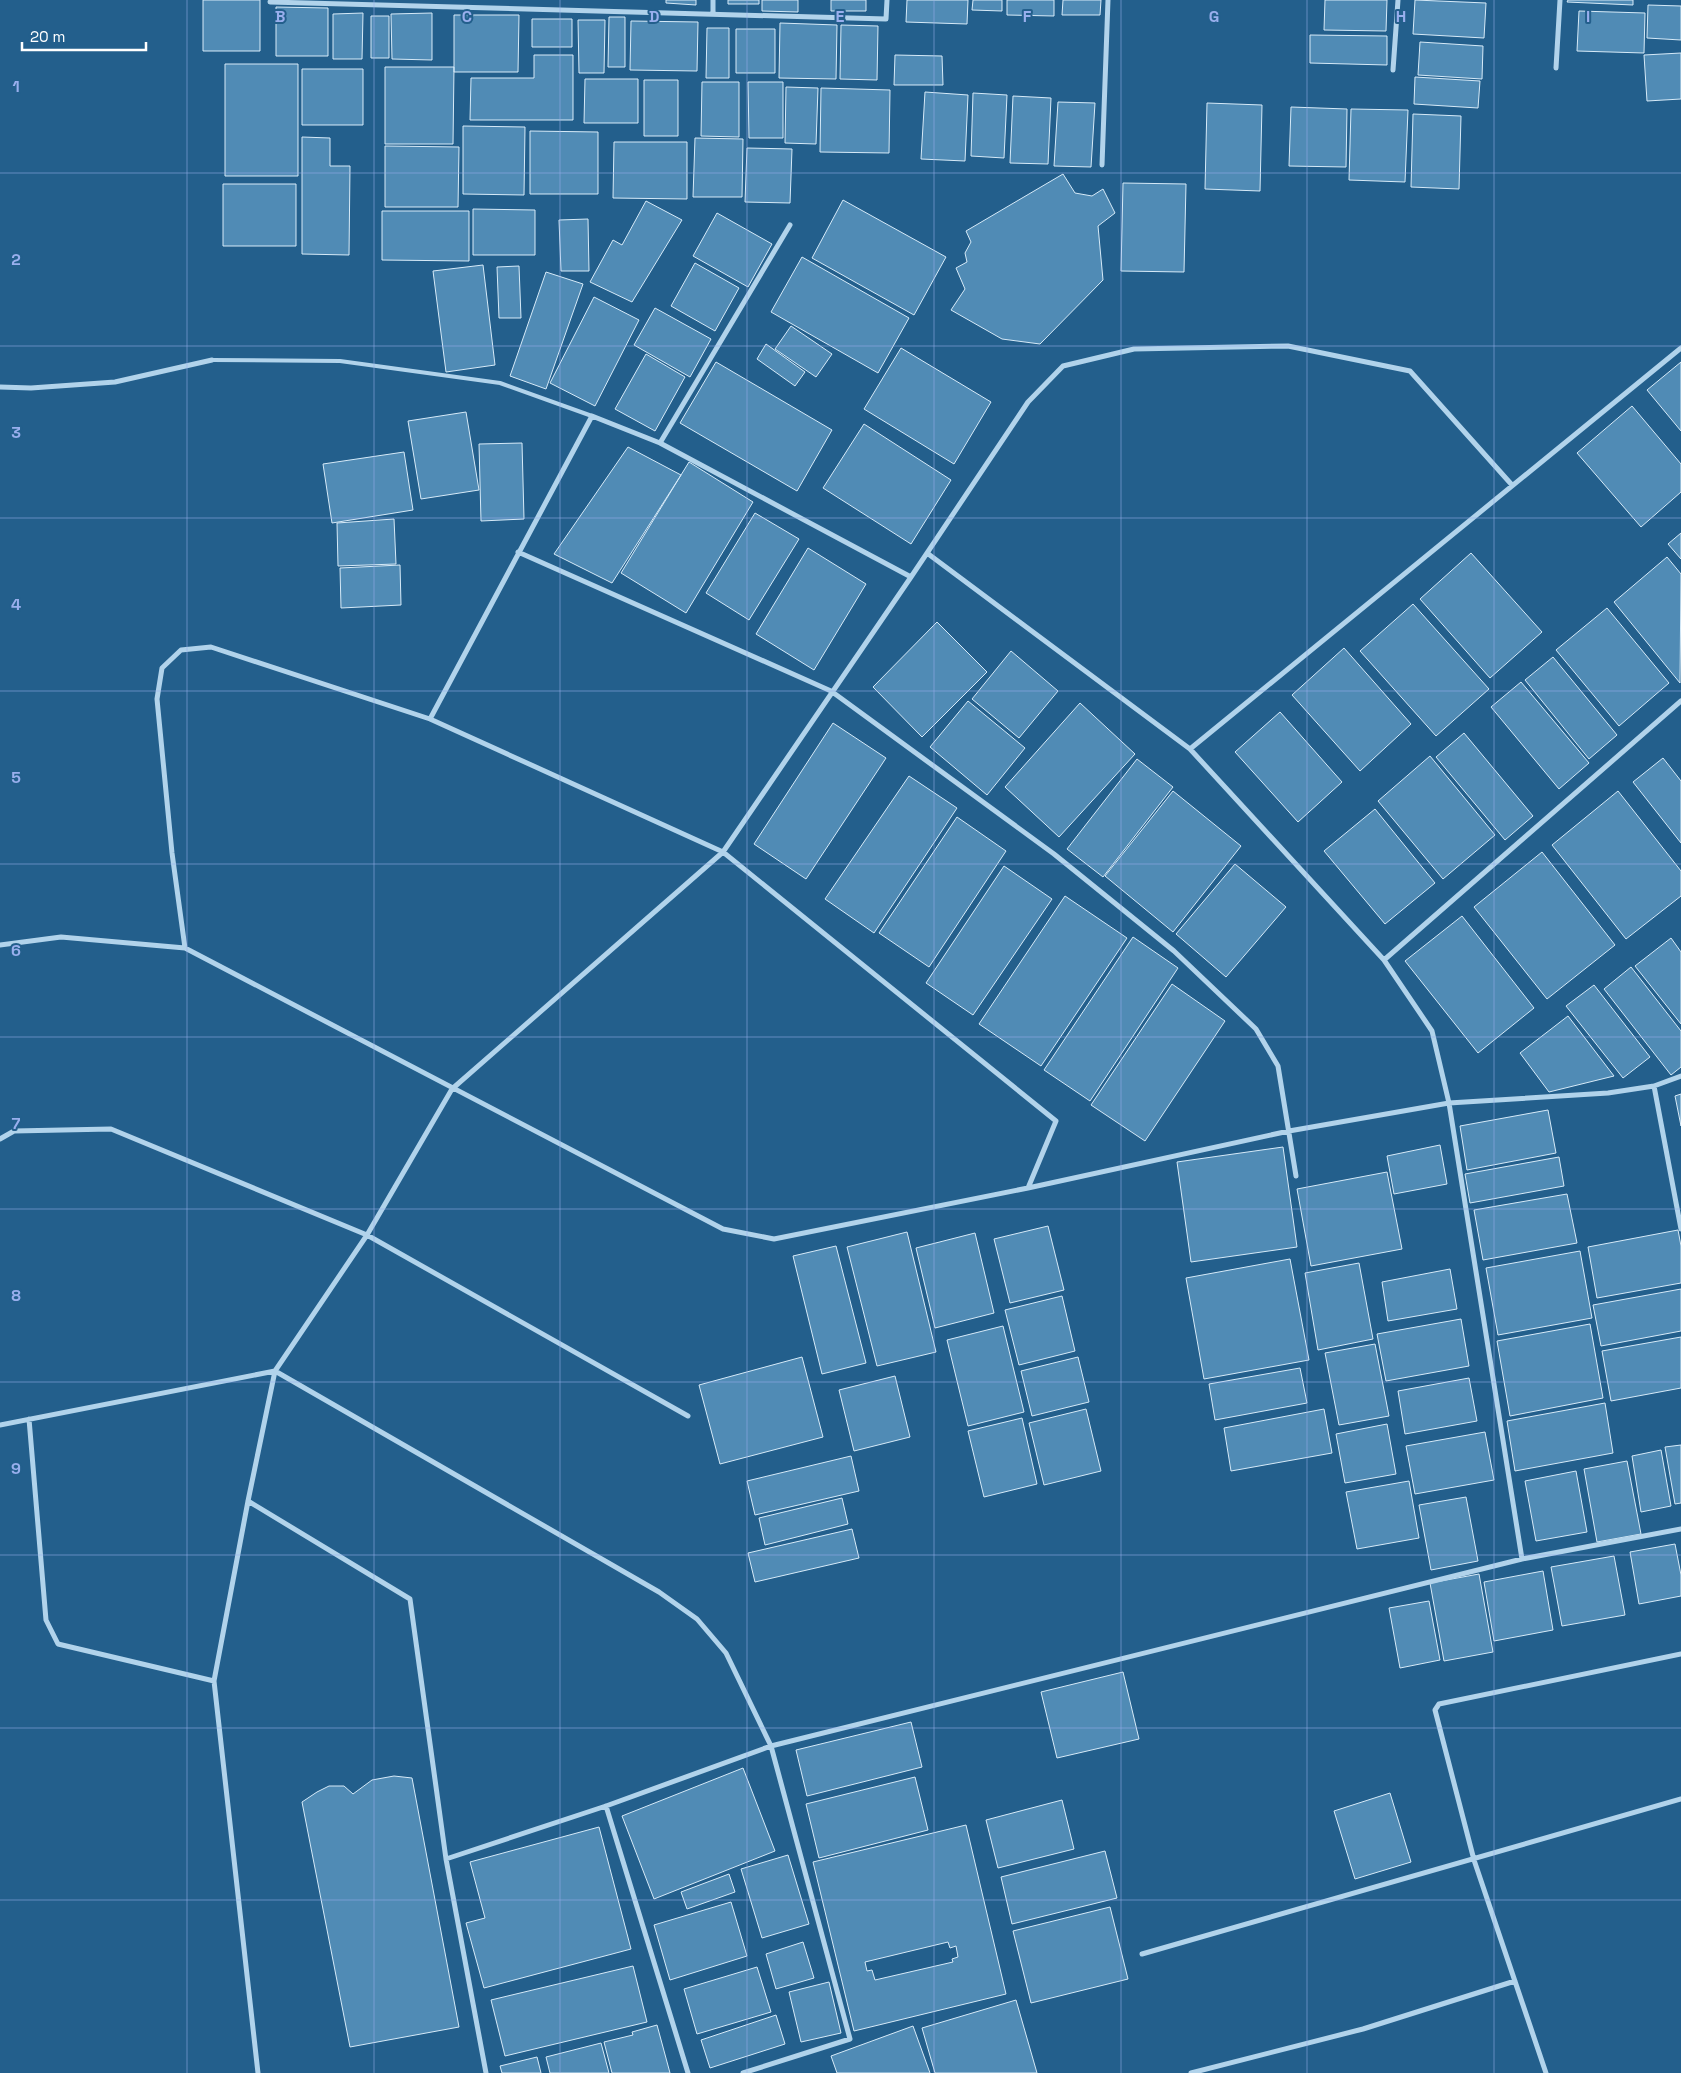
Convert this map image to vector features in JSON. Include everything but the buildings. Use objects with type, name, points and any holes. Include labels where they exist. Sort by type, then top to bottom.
[{"type":"street","points":[[713,0],[713,14]]},
{"type":"street","points":[[270,2],[380,3],[886,19],[887,0]]},
{"type":"street","points":[[1102,165],[1108,0]]},
{"type":"street","points":[[1392,70],[1398,0]]},
{"type":"street","points":[[1556,68],[1560,0]]},
{"type":"street","points":[[660,443],[790,225]]},
{"type":"street","points":[[258,2073],[214,1681],[248,1501],[275,1372],[367,1235],[452,1089],[722,852],[911,577],[1028,402],[1063,366],[1134,349],[1288,346],[1410,371],[1512,485]]},
{"type":"street","points":[[1190,749],[1681,348]]},
{"type":"street","points":[[0,387],[31,388],[115,382],[212,360]]},
{"type":"street","points":[[430,718],[592,416],[660,443],[911,577]]},
{"type":"street","points":[[518,552],[831,691],[1054,854],[1174,950],[1256,1029],[1278,1066],[1296,1176]]},
{"type":"street","points":[[927,553],[1190,749],[1384,960],[1432,1031],[1449,1103],[1522,1559]]},
{"type":"street","points":[[184,948],[172,853],[157,699],[162,668],[181,650],[211,647],[430,718],[722,852],[1056,1121],[1028,1188]]},
{"type":"street","points":[[1384,960],[1681,701]]},
{"type":"street","points":[[0,945],[61,937],[184,948],[723,1229],[774,1239],[1028,1188],[1289,1130],[1449,1103],[1608,1094],[1654,1086],[1681,1076]]},
{"type":"street","points":[[1654,1086],[1681,1229]]},
{"type":"street","points":[[0,1139],[14,1131],[111,1129],[367,1235],[688,1416]]},
{"type":"street","points":[[0,1425],[275,1372],[659,1592],[697,1619],[726,1653],[771,1746],[850,2039],[743,2073]]},
{"type":"street","points":[[29,1419],[46,1620],[58,1644],[214,1681]]},
{"type":"street","points":[[248,1501],[410,1599],[446,1859],[486,2073]]},
{"type":"street","points":[[446,1859],[606,1806],[771,1746],[1522,1559],[1681,1529]]},
{"type":"street","points":[[1546,2073],[1474,1860],[1435,1710],[1439,1704],[1681,1654]]},
{"type":"street","points":[[1142,1954],[1681,1799]]},
{"type":"street","points":[[606,1806],[688,2073]]},
{"type":"street","points":[[1191,2073],[1363,2029],[1515,1981]]},
{"type":"lane","points":[[212,360],[340,361],[500,384],[592,416]]}]
